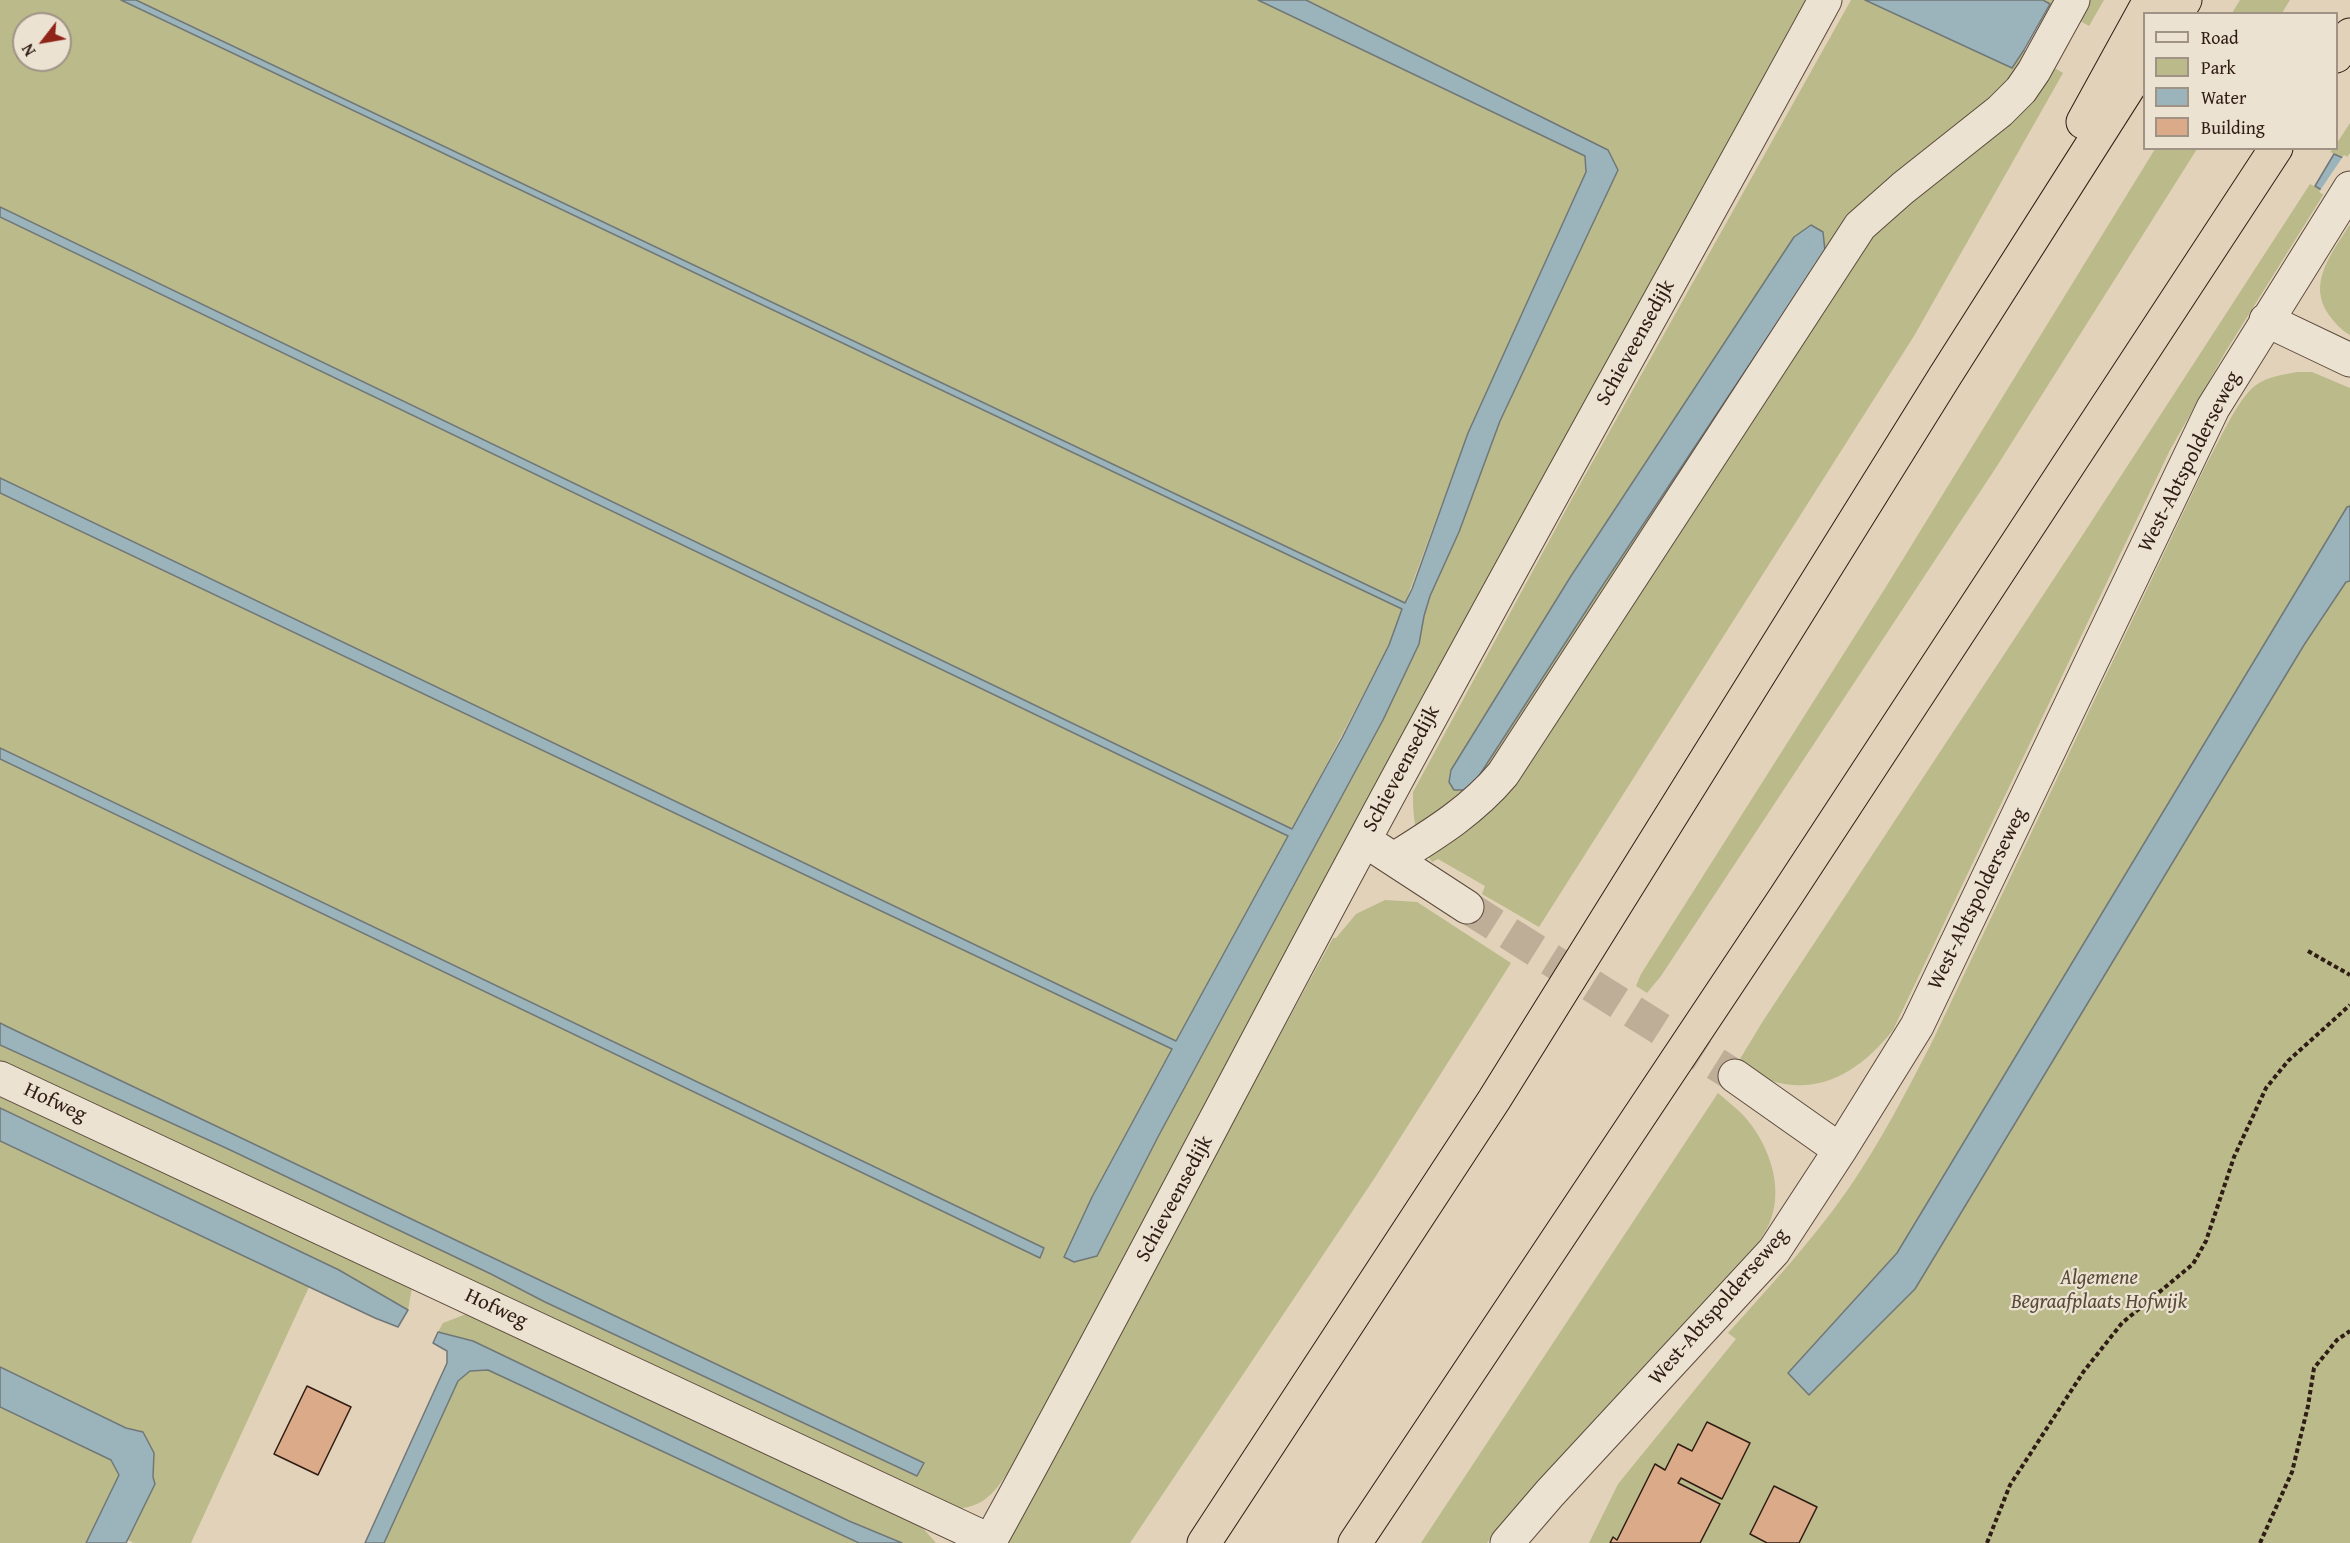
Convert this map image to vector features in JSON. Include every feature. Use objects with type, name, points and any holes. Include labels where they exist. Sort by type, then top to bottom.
[{"type":"highway","points":[[1945,376],[2143,13]]},
{"type":"highway","points":[[2338,54],[2350,35]]},
{"type":"highway","points":[[1204,1543],[1501,1090],[1945,376],[2143,66]]},
{"type":"highway","points":[[1355,1543],[1786,896],[2275,150]]},
{"type":"street","name":"Schieveensedijk","points":[[990,1542],[1150,1247],[1364,840],[1500,588],[1825,0]]},
{"type":"street","points":[[1394,859],[1459,817],[1485,795],[1503,774],[1860,226],[1903,188],[2000,111],[2021,90],[2034,72],[2073,0]]},
{"type":"street","name":"West-Abtspolderseweg","points":[[1507,1543],[1550,1493],[1774,1251],[1840,1150],[1917,1026],[2213,408],[2350,188]]},
{"type":"street","points":[[2266,320],[2350,360]]},
{"type":"street","points":[[1364,840],[1467,907]]},
{"type":"street","points":[[1734,1076],[1840,1150]]},
{"type":"street","name":"Hofweg","points":[[0,1078],[990,1542]]},
{"type":"path","points":[[2308,951],[2350,975]]},
{"type":"path","points":[[1987,1543],[2010,1485],[2084,1371],[2122,1323],[2193,1264],[2206,1241],[2234,1157],[2266,1088],[2288,1061],[2350,1005]]},
{"type":"path","points":[[2260,1543],[2292,1472],[2308,1406],[2314,1368],[2337,1340],[2350,1331]]},
{"type":"green space","points":[[0,0],[121,0],[1403,609],[1389,645],[1292,830],[0,207]]},
{"type":"green space","points":[[136,0],[1258,0],[1585,155],[1586,172],[1468,433],[1405,603]]},
{"type":"green space","points":[[1306,0],[1805,0],[1413,717],[1014,1463],[1001,1483],[988,1497],[971,1506],[947,1509],[0,1065],[0,493],[1172,1049],[1092,1197],[1159,1135],[1383,720],[1419,644],[1430,596],[1459,532],[1500,421],[1618,170],[1608,150]]},
{"type":"green space","points":[[1851,0],[1865,0],[2011,68],[2024,50],[2063,73],[1914,336],[1539,927],[1482,894],[1485,886],[1438,859],[1432,862],[1416,829],[1413,792],[1574,495]]},
{"type":"green space","points":[[2043,0],[2104,0],[2089,26]]},
{"type":"green space","points":[[2240,0],[2290,0],[2283,12],[2233,12]]},
{"type":"green space","points":[[2350,123],[2350,153],[2346,159],[2330,152],[2338,150],[2338,141]]},
{"type":"green space","points":[[2154,150],[2196,150],[1997,466],[1661,976],[1647,993],[1636,986],[1641,974],[1884,590]]},
{"type":"green space","points":[[2310,184],[2325,192],[2226,351],[2170,450],[1893,1030],[1860,1063],[1842,1075],[1822,1082],[1803,1085],[1782,1083],[1760,1076],[1737,1064],[1763,1021]]},
{"type":"green space","points":[[0,217],[1289,836],[1176,1041],[0,478]]},
{"type":"green space","points":[[2350,224],[2350,335],[2329,315],[2320,291],[2324,268]]},
{"type":"green space","name":"Algemene Begraafplaats Hofwijk","points":[[2297,372],[2312,372],[2350,388],[2350,506],[2347,507],[2318,625],[2346,582],[2350,581],[2350,1543],[1589,1543],[1618,1484],[1736,1339],[1728,1333],[1821,1226],[1872,1152],[1933,1040],[2204,469],[2228,424],[2242,400],[2256,385],[2271,378]]},
{"type":"green space","points":[[1385,900],[1417,902],[1511,963],[1374,1179],[1130,1543],[1002,1543],[1333,938],[1336,938],[1356,914]]},
{"type":"green space","points":[[0,1085],[412,1288],[408,1310],[339,1270],[0,1108]]},
{"type":"green space","points":[[1718,1093],[1751,1125],[1766,1149],[1771,1163],[1775,1206],[1770,1222],[1760,1240],[1568,1448],[1487,1543],[1421,1543]]},
{"type":"green space","points":[[0,1141],[309,1287],[191,1543],[134,1543],[128,1540],[155,1484],[154,1453],[138,1433],[0,1367]]},
{"type":"green space","points":[[469,1313],[921,1526],[936,1543],[902,1543],[849,1521],[473,1341],[438,1332],[443,1323]]},
{"type":"green space","points":[[488,1370],[859,1543],[384,1543],[458,1381],[470,1371]]},
{"type":"green space","points":[[0,1407],[111,1460],[119,1475],[86,1543],[0,1543]]},
{"type":"water","points":[[121,0],[136,0],[1405,603],[1468,433],[1586,172],[1585,156],[1258,0],[1306,0],[1608,150],[1618,170],[1500,421],[1459,532],[1430,596],[1419,644],[1383,720],[1159,1135],[1097,1256],[1074,1262],[1064,1257],[1092,1197],[1172,1049],[0,493],[0,478],[1176,1041],[1288,836],[0,217],[0,207],[1292,829],[1389,645],[1402,609]]},
{"type":"water","points":[[1865,0],[2043,0],[2050,4],[2012,68]]},
{"type":"water","points":[[2334,154],[2350,161],[2350,207],[2315,186]]},
{"type":"water","points":[[1811,225],[1823,232],[1825,251],[1475,782],[1464,790],[1454,790],[1449,782],[1451,770],[1571,576],[1794,237]]},
{"type":"water","points":[[2350,506],[2350,581],[2346,582],[2304,645],[1915,1289],[1809,1395],[1788,1373],[1897,1253],[2347,507]]},
{"type":"water","points":[[0,748],[1044,1248],[1040,1258],[0,759]]},
{"type":"water","points":[[0,1023],[924,1463],[917,1476],[545,1302],[226,1148],[0,1045]]},
{"type":"water","points":[[0,1108],[339,1270],[408,1310],[398,1327],[375,1318],[0,1141]]},
{"type":"water","points":[[438,1332],[473,1341],[849,1521],[902,1543],[859,1543],[488,1370],[470,1371],[458,1381],[384,1543],[365,1543],[447,1363],[447,1351],[433,1343]]},
{"type":"water","points":[[0,1367],[126,1428],[143,1432],[154,1453],[155,1484],[126,1543],[86,1543],[119,1475],[111,1460],[0,1407]]},
{"type":"pier","points":[[2344,155],[2350,158],[2350,210],[2319,192]]},
{"type":"building","points":[[307,1386],[351,1407],[318,1475],[274,1454]]},
{"type":"building","points":[[1707,1422],[1750,1443],[1722,1499],[1681,1478],[1678,1483],[1720,1504],[1700,1543],[1610,1543],[1613,1537],[1617,1540],[1655,1464],[1665,1470],[1678,1444],[1692,1451]]},
{"type":"building","points":[[1774,1486],[1817,1507],[1799,1543],[1767,1543],[1750,1534]]},
{"type":"tunnel","points":[[1467,907],[1735,1076]]}]
